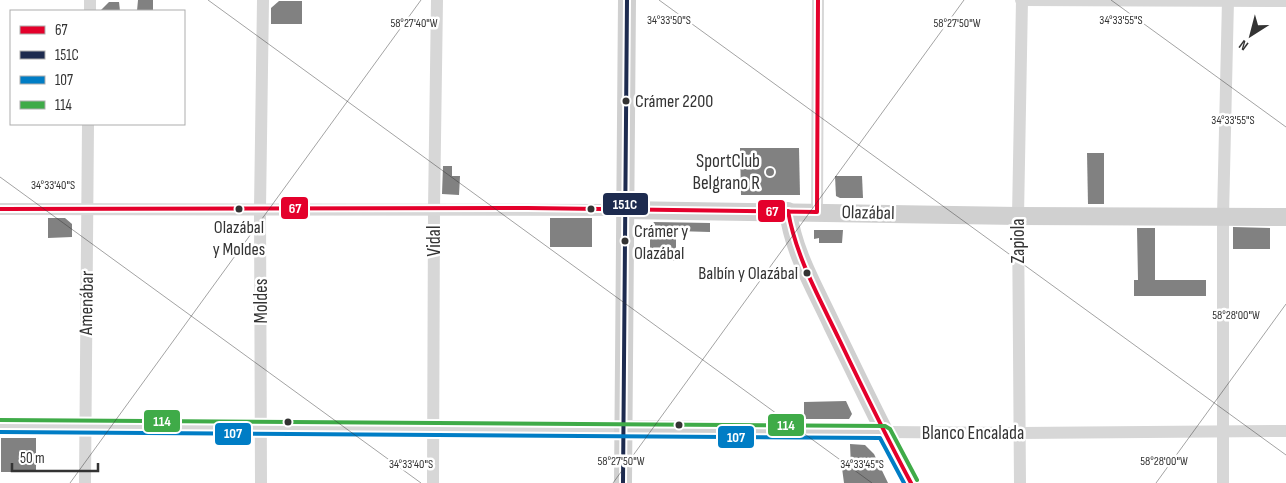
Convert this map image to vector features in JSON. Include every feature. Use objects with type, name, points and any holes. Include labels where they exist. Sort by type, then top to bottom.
[{"type":"street","name":"Moldes","points":[[261,483],[260,208],[263,0]]},
{"type":"street","name":"Vidal","points":[[433,483],[434,209],[438,0]]},
{"type":"street","points":[[623,483],[627,0]]},
{"type":"street","points":[[817,212],[818,0]]},
{"type":"street","points":[[1022,0],[1286,1]]},
{"type":"street","name":"Zapiola","points":[[1020,483],[1018,216],[1022,0]]},
{"type":"street","points":[[1223,483],[1223,216],[1228,0]]},
{"type":"street","name":"Amenábar","points":[[85,483],[88,125]]},
{"type":"street","name":"Olazábal","points":[[0,209],[260,208],[788,211],[1018,216],[1286,217]]},
{"type":"street","points":[[788,211],[791,232],[797,250],[884,432],[911,483]]},
{"type":"street","name":"Blanco Encalada","points":[[0,426],[1020,433],[1286,431]]},
{"type":"building","points":[[138,0],[153,0],[153,10],[137,10]]},
{"type":"building","points":[[279,1],[302,1],[302,24],[271,24],[271,8]]},
{"type":"building","points":[[109,2],[119,2],[120,10],[101,10]]},
{"type":"building","name":"SportClub Belgrano R","points":[[740,148],[799,148],[800,195],[741,195]]},
{"type":"building","points":[[1087,153],[1104,153],[1104,204],[1088,204]]},
{"type":"building","points":[[443,166],[452,166],[452,176],[460,176],[459,195],[442,194]]},
{"type":"building","points":[[835,176],[862,176],[863,198],[840,198],[836,196]]},
{"type":"building","points":[[48,218],[65,218],[72,224],[72,237],[48,238]]},
{"type":"building","points":[[550,218],[592,218],[592,247],[550,247]]},
{"type":"building","points":[[654,222],[710,223],[710,232],[676,231],[676,261],[650,261],[650,227]]},
{"type":"building","points":[[1233,227],[1270,228],[1270,249],[1233,249]]},
{"type":"building","points":[[1137,228],[1155,228],[1155,280],[1206,280],[1206,296],[1134,296],[1134,280],[1138,280]]},
{"type":"building","points":[[814,230],[843,230],[842,243],[819,243],[819,238],[814,239]]},
{"type":"building","points":[[846,401],[852,414],[849,419],[804,419],[804,402]]},
{"type":"building","points":[[1,438],[36,438],[36,472],[1,472]]},
{"type":"building","points":[[850,444],[865,445],[874,454],[888,483],[844,483],[842,468],[851,467]]},
{"type":"transit line","name":"151C","points":[[623,483],[627,0]]},
{"type":"transit line","name":"67","points":[[0,209],[528,208],[817,212],[818,0]]},
{"type":"transit line","name":"67","points":[[788,211],[802,261],[865,393],[911,483]]},
{"type":"transit line","name":"114","points":[[0,420],[885,426],[890,429],[917,480]]},
{"type":"transit line","name":"107","points":[[0,432],[880,438],[904,483]]},
{"type":"place","name":"Crámer 2200","points":[[626,101]]},
{"type":"place","name":"SportClub Belgrano R","points":[[770,172]]},
{"type":"place","name":"Olazábal y Moldes","points":[[239,209]]},
{"type":"place","name":"Crámer y Olazábal","points":[[625,241]]},
{"type":"place","name":"Balbín y Olazábal","points":[[807,273]]}]
